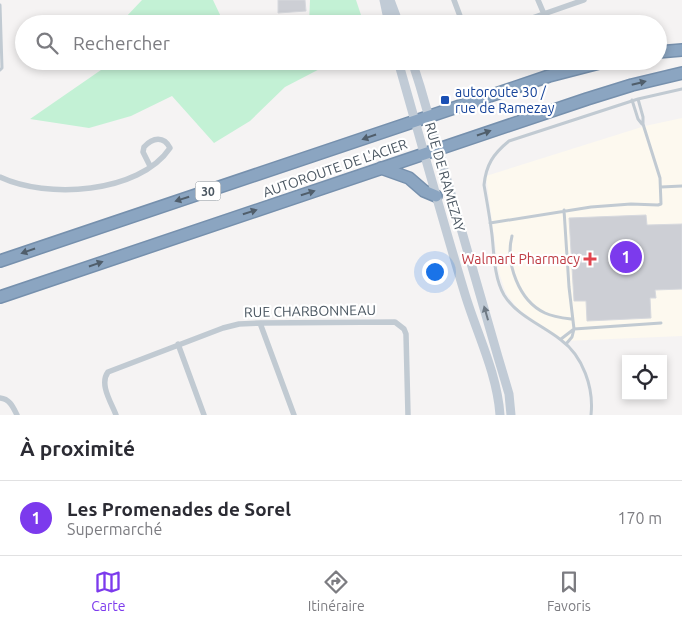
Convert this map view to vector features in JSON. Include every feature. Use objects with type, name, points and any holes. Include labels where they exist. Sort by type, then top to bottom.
[{"type":"highway","points":[[667,51],[682,50]]},
{"type":"highway","name":"AUTOROUTE DE L'ACIER","points":[[0,261],[549,76],[572,70]]},
{"type":"highway","name":"AUTOROUTE DE L'ACIER","points":[[0,296],[615,90],[682,74]]},
{"type":"highway","points":[[381,168],[408,178],[424,191],[436,196]]},
{"type":"street","points":[[384,0],[387,15]]},
{"type":"street","points":[[390,0],[395,15]]},
{"type":"street","points":[[454,0],[460,15]]},
{"type":"street","points":[[538,0],[544,14]]},
{"type":"street","points":[[541,15],[584,0]]},
{"type":"street","name":"RUE DE RAMEZAY","points":[[401,70],[467,300],[492,374],[500,415]]},
{"type":"street","name":"RUE DE RAMEZAY","points":[[415,70],[509,394],[511,415]]},
{"type":"street","points":[[0,177],[61,191],[92,189],[132,178],[150,166],[163,157],[170,148],[167,142],[160,138],[153,140],[144,147],[143,152],[150,166]]},
{"type":"street","name":"RUE CHARBONNEAU","points":[[116,415],[104,383],[104,377],[108,372],[223,328],[240,324],[260,323],[395,322],[404,329],[407,344],[408,415]]},
{"type":"street","points":[[260,323],[294,415]]},
{"type":"street","points":[[178,344],[204,415]]},
{"type":"street","points":[[0,398],[6,399],[17,415]]},
{"type":"lane","points":[[0,5],[2,68],[0,70]]},
{"type":"lane","points":[[591,415],[590,391],[586,373],[579,360],[566,344],[517,310],[503,294],[497,274],[484,185],[485,173],[490,160],[497,150],[509,142],[638,98],[682,89]]},
{"type":"lane","points":[[490,224],[564,210],[631,204],[660,205],[662,202],[660,178],[643,124],[638,98]]},
{"type":"lane","points":[[632,100],[638,119],[643,124]]},
{"type":"lane","points":[[661,187],[682,186]]},
{"type":"lane","points":[[564,210],[574,329],[572,337],[566,344]]},
{"type":"lane","points":[[512,236],[510,244],[513,269],[521,290],[540,310],[547,314],[572,320]]},
{"type":"lane","points":[[560,339],[574,329],[661,323]]},
{"type":"shaded area","points":[[682,118],[682,336],[564,341],[518,309],[506,293],[499,273],[486,176],[645,126]]},
{"type":"green space","points":[[142,0],[213,0],[220,15],[128,15]]},
{"type":"green space","points":[[310,0],[356,0],[361,15],[309,15]]},
{"type":"green space","points":[[101,70],[318,70],[285,87],[250,121],[214,143],[172,96],[131,116],[89,128],[30,119]]},
{"type":"building","points":[[278,0],[305,0],[306,11],[278,13]]},
{"type":"building","points":[[646,215],[647,225],[682,224],[682,289],[655,290],[656,298],[650,298],[651,318],[587,321],[586,301],[574,301],[569,218]]},
{"type":"place","name":"autoroute 30 / rue de Ramezay","points":[[445,100]]},
{"type":"place","name":"Les Promenades de Sorel","points":[[626,257]]},
{"type":"place","name":"Walmart Pharmacy","points":[[590,259]]}]
